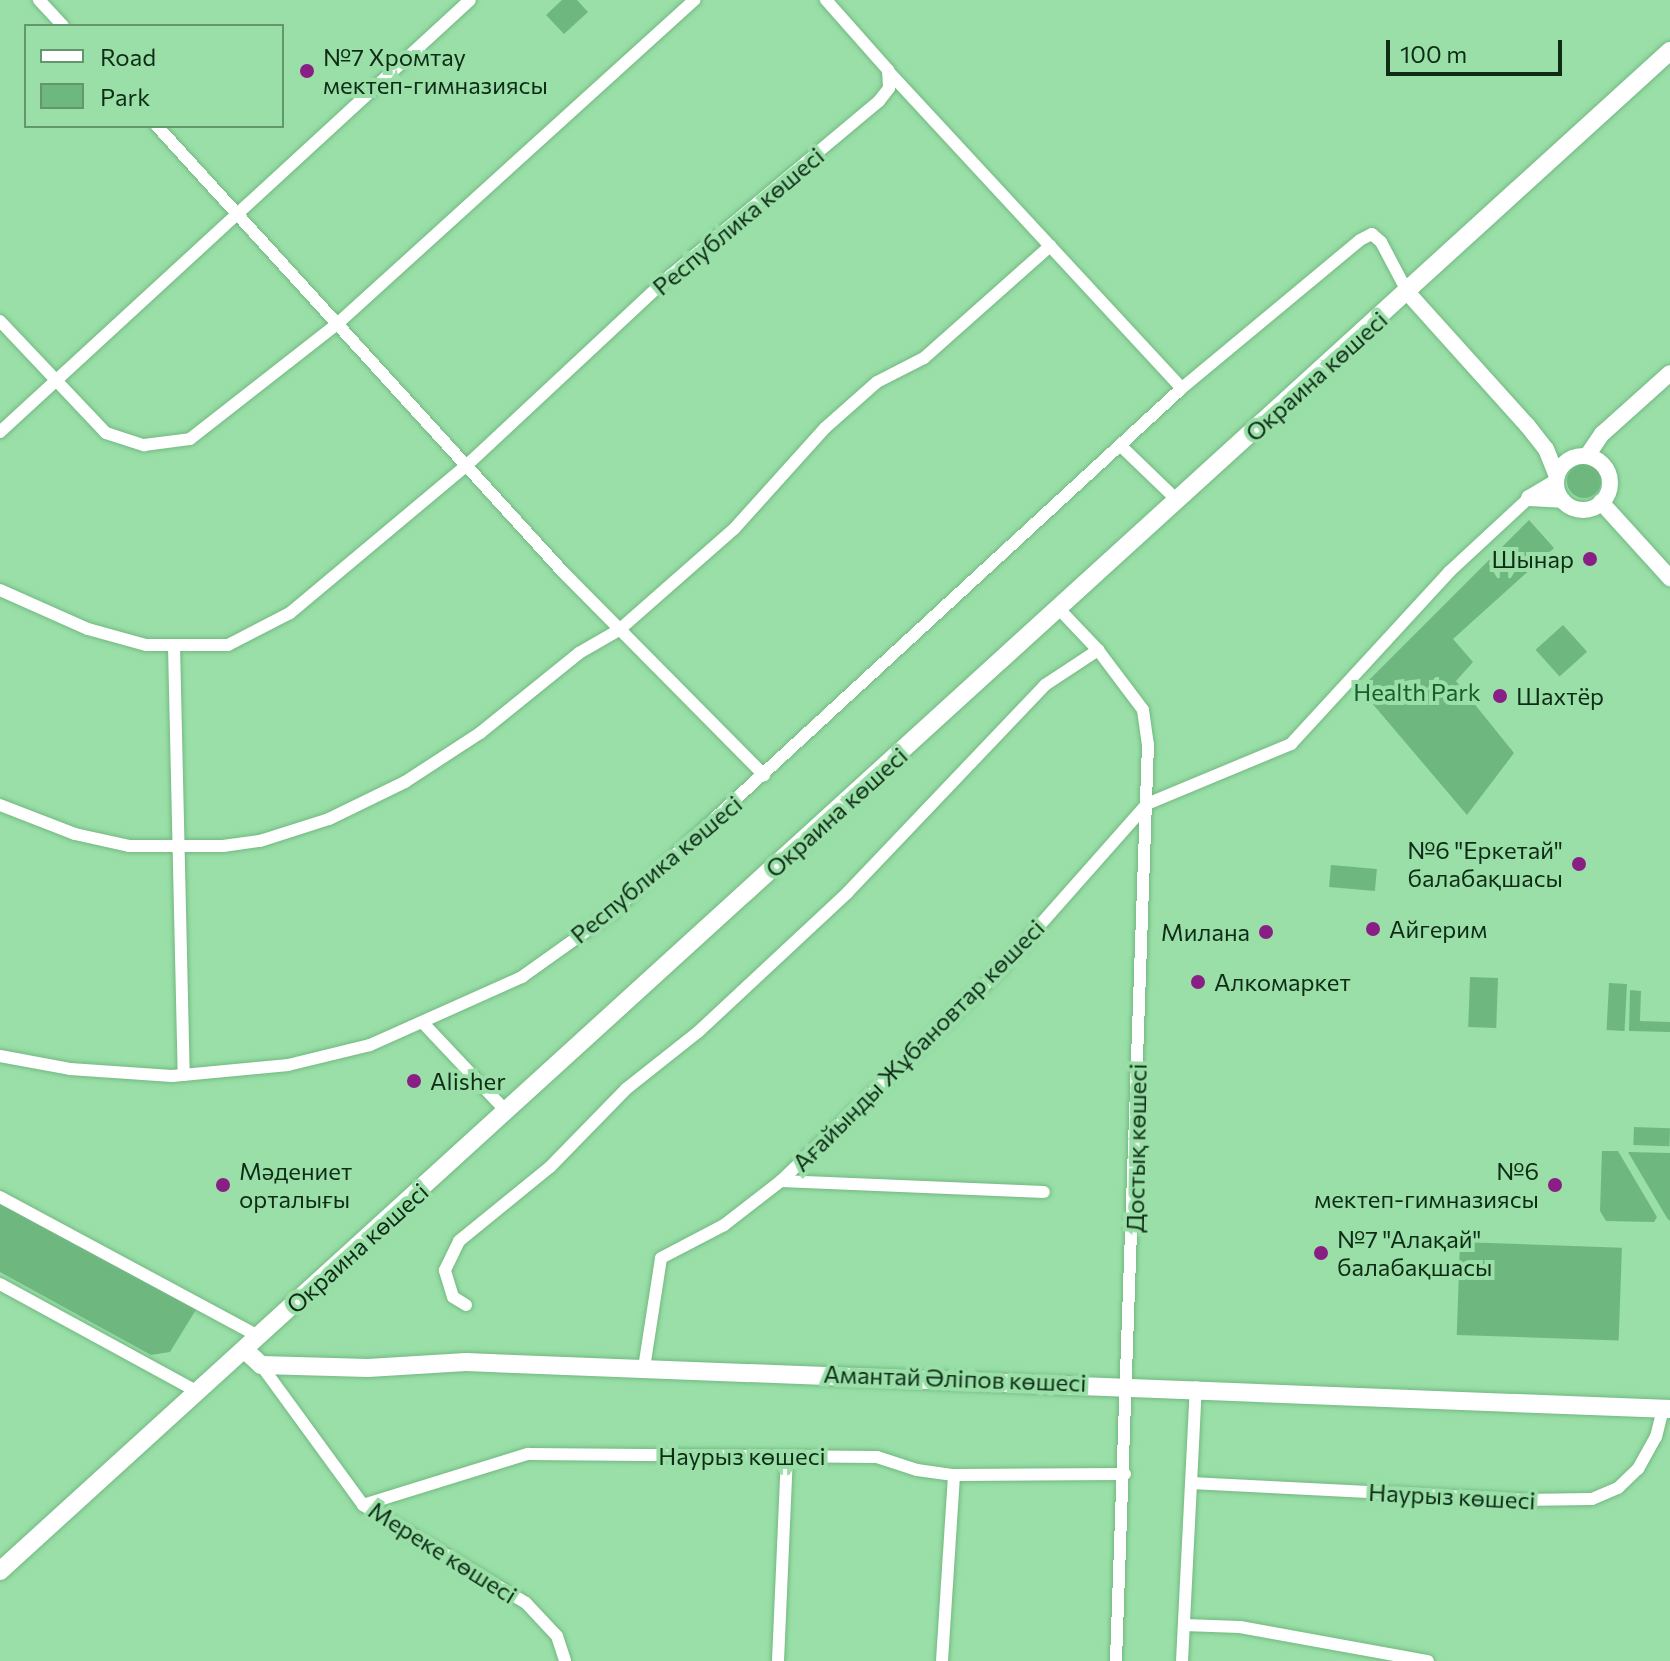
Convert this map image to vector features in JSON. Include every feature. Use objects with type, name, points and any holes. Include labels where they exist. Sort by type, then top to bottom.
[{"type":"main road","name":"Окраина көшесі","points":[[0,1571],[1408,293],[1670,51]]},
{"type":"main road","points":[[245,1350],[261,1365]]},
{"type":"main road","name":"Амантай Әліпов көшесі","points":[[261,1365],[368,1368],[466,1362],[1128,1384],[1666,1409]]},
{"type":"street","points":[[39,0],[61,24]]},
{"type":"street","points":[[0,432],[470,0]]},
{"type":"street","points":[[0,321],[54,383],[106,433],[123,443],[169,446],[209,426],[336,325],[694,0]]},
{"type":"street","points":[[826,0],[1182,388]]},
{"type":"street","name":"Республика көшесі","points":[[0,590],[88,629],[146,645],[228,645],[290,613],[467,465],[671,275],[879,101],[889,88],[888,70]]},
{"type":"street","name":"Республика көшесі","points":[[159,128],[240,214],[336,325],[619,630],[764,775]]},
{"type":"street","name":"Республика көшесі","points":[[0,1056],[70,1069],[184,1075],[288,1065],[370,1045],[424,1024],[522,977],[613,912],[1182,388],[1372,234],[1408,293]]},
{"type":"street","points":[[0,805],[75,834],[129,846],[177,847],[260,841],[329,819],[392,789],[480,733],[579,653],[619,630],[734,529],[825,428],[877,382],[924,358],[1050,246]]},
{"type":"street","points":[[1408,293],[1546,449],[1568,460],[1587,456],[1602,434],[1670,373]]},
{"type":"street","points":[[1121,446],[1178,501]]},
{"type":"street","points":[[1546,449],[1562,500]]},
{"type":"street","points":[[1529,498],[1562,500],[1578,509],[1601,502],[1610,484],[1608,473],[1587,456]]},
{"type":"street","points":[[1529,498],[1556,479],[1568,460]]},
{"type":"street","name":"Ағайынды Жұбановтар көшесі","points":[[644,1368],[661,1258],[724,1225],[781,1181],[1001,969],[1147,804],[1291,744],[1449,572],[1529,498]]},
{"type":"street","points":[[1601,502],[1670,578]]},
{"type":"street","name":"Достық көшесі","points":[[1059,609],[1098,650],[1143,710],[1148,728],[1125,1474],[1116,1661]]},
{"type":"street","points":[[174,646],[184,1075]]},
{"type":"street","points":[[466,1305],[453,1297],[445,1270],[459,1241],[550,1167],[626,1089],[698,1032],[847,893],[1045,685],[1098,650]]},
{"type":"street","points":[[424,1024],[507,1112]]},
{"type":"street","points":[[781,1181],[1044,1192]]},
{"type":"street","points":[[0,1197],[260,1337]]},
{"type":"street","points":[[0,1284],[198,1392]]},
{"type":"street","name":"Мереке көшесі","points":[[261,1365],[363,1505],[526,1603],[557,1636],[565,1661]]},
{"type":"street","points":[[1182,1661],[1196,1387]]},
{"type":"street","name":"Наурыз көшесі","points":[[1191,1483],[1592,1499],[1618,1488],[1638,1469],[1656,1437],[1666,1409]]},
{"type":"street","name":"Наурыз көшесі","points":[[363,1505],[528,1454],[877,1457],[917,1470],[954,1475],[1125,1474]]},
{"type":"street","points":[[778,1661],[787,1456]]},
{"type":"street","points":[[942,1661],[954,1475]]},
{"type":"street","points":[[1184,1625],[1240,1627],[1428,1661]]},
{"type":"green space","points":[[562,0],[577,0],[588,12],[564,34],[546,15]]},
{"type":"green space","points":[[1584,464],[1596,469],[1601,481],[1596,493],[1584,498],[1572,493],[1567,481],[1572,469]]},
{"type":"green space","name":"Health Park","points":[[1529,520],[1554,548],[1453,639],[1473,662],[1456,681],[1514,753],[1467,815],[1360,689]]},
{"type":"green space","points":[[1563,625],[1587,652],[1560,677],[1536,650]]},
{"type":"green space","points":[[1331,865],[1377,869],[1375,891],[1329,887]]},
{"type":"green space","points":[[1470,977],[1498,978],[1496,1028],[1468,1027]]},
{"type":"green space","points":[[1609,983],[1627,984],[1625,1031],[1607,1030]]},
{"type":"green space","points":[[1630,990],[1641,991],[1640,1021],[1670,1022],[1670,1032],[1629,1031]]},
{"type":"green space","points":[[1634,1127],[1670,1128],[1669,1146],[1633,1145]]},
{"type":"green space","points":[[1602,1151],[1618,1151],[1657,1217],[1654,1222],[1606,1221],[1600,1211]]},
{"type":"green space","points":[[1628,1152],[1670,1153],[1670,1221],[1667,1218]]},
{"type":"green space","points":[[0,1200],[197,1308],[170,1352],[151,1355],[0,1272]]},
{"type":"green space","points":[[1460,1242],[1622,1248],[1619,1341],[1457,1335]]},
{"type":"place","name":"№7 Хромтау мектеп-гимназиясы","points":[[307,71]]},
{"type":"place","name":"Шынар","points":[[1590,559]]},
{"type":"place","name":"Шахтёр","points":[[1500,696]]},
{"type":"place","name":"№6 \"Еркетай\" балабақшасы","points":[[1579,864]]},
{"type":"place","name":"Айгерим","points":[[1373,929]]},
{"type":"place","name":"Милана","points":[[1266,932]]},
{"type":"place","name":"Алкомаркет","points":[[1198,982]]},
{"type":"place","name":"Alisher","points":[[414,1081]]},
{"type":"place","name":"Мәдениет орталығы","points":[[223,1185]]},
{"type":"place","name":"№6 мектеп-гимназиясы","points":[[1555,1185]]},
{"type":"place","name":"№7 \"Алақай\" балабақшасы","points":[[1321,1253]]}]
